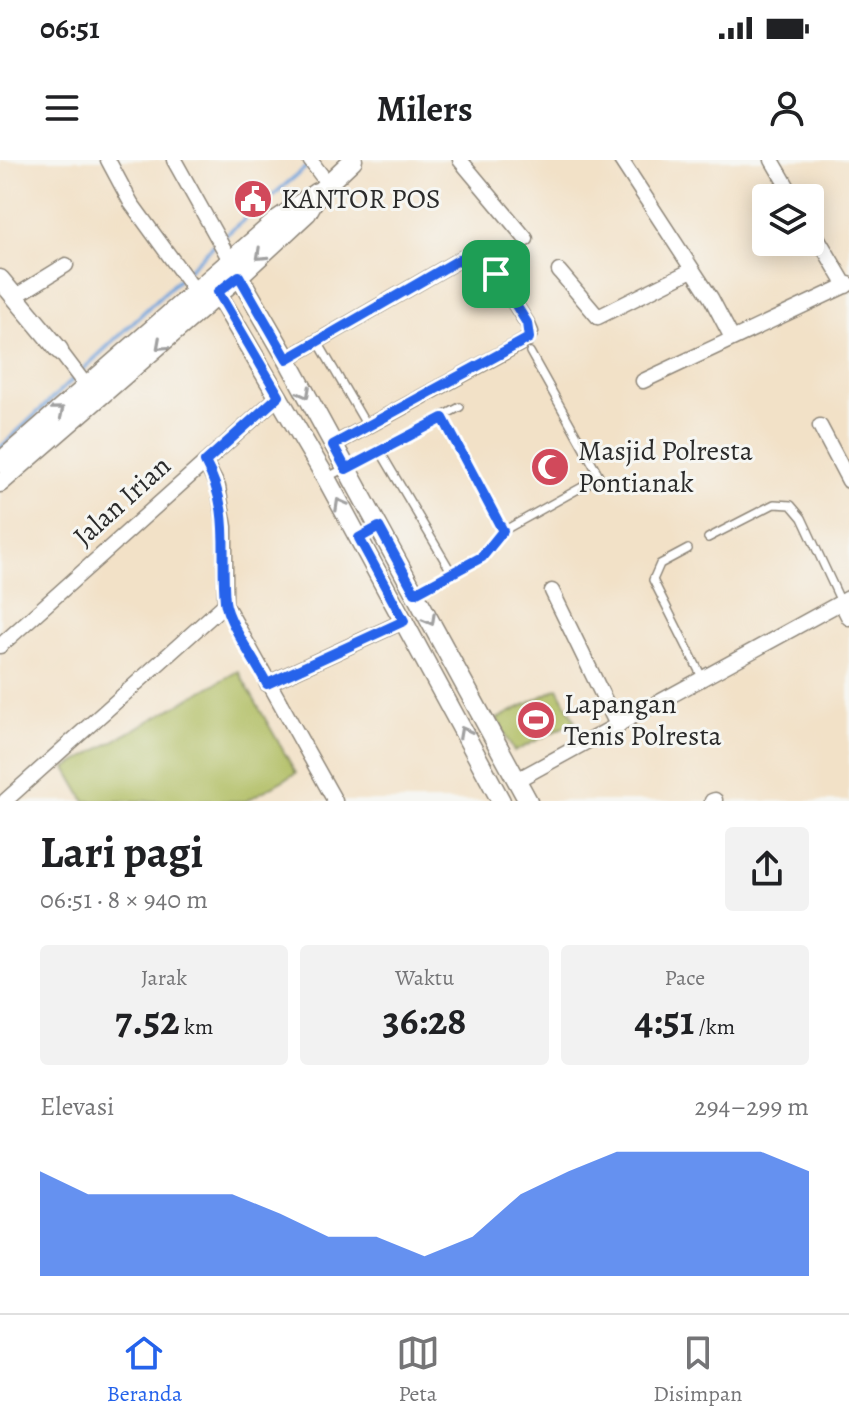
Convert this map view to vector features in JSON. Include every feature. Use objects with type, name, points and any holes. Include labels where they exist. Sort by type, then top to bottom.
[{"type":"street","points":[[108,160],[131,203],[173,264],[203,286],[279,396],[501,801]]},
{"type":"street","points":[[174,160],[287,359],[528,801]]},
{"type":"street","points":[[0,462],[203,286],[307,213],[319,177],[353,160]]},
{"type":"street","points":[[460,160],[526,239]]},
{"type":"street","points":[[621,160],[732,338]]},
{"type":"street","points":[[772,160],[786,184]]},
{"type":"street","points":[[643,381],[848,285],[824,247]]},
{"type":"street","points":[[287,359],[475,254],[489,262],[527,323],[531,332],[525,341],[333,445]]},
{"type":"street","points":[[16,296],[66,265]]},
{"type":"street","points":[[559,271],[598,317],[692,270]]},
{"type":"street","points":[[0,279],[87,386]]},
{"type":"street","points":[[0,483],[91,408],[203,286]]},
{"type":"street","name":"Jalan Irian","points":[[0,646],[279,396]]},
{"type":"street","points":[[820,426],[849,481]]},
{"type":"street","points":[[205,462],[218,487],[225,527],[225,604],[335,801]]},
{"type":"street","points":[[359,538],[379,527]]},
{"type":"street","points":[[552,591],[618,727]]},
{"type":"street","points":[[517,780],[845,600],[849,618]]},
{"type":"street","points":[[5,801],[225,604]]},
{"type":"street","points":[[267,684],[404,621]]},
{"type":"lane","points":[[318,341],[367,426]]},
{"type":"lane","points":[[415,593],[482,557],[503,531],[600,477],[530,352]]},
{"type":"lane","points":[[326,478],[460,407]]},
{"type":"lane","points":[[443,418],[503,531]]},
{"type":"lane","points":[[380,451],[452,573]]},
{"type":"lane","points":[[708,538],[774,504],[791,505],[802,518],[845,600]]},
{"type":"lane","points":[[688,549],[660,564],[653,580],[703,679]]},
{"type":"green space","points":[[238,671],[296,773],[246,801],[85,801],[66,768]]},
{"type":"green space","name":"Lapangan Tenis Polresta","points":[[558,688],[575,721],[514,752],[497,719]]},
{"type":"waterway","points":[[222,238],[310,164]]},
{"type":"waterway","points":[[187,271],[215,244]]},
{"type":"waterway","points":[[0,448],[180,278]]},
{"type":"place","name":"KANTOR POS","points":[[253,199]]},
{"type":"place","name":"Masjid Polresta Pontianak","points":[[550,467]]},
{"type":"place","name":"Lapangan Tenis Polresta","points":[[536,720]]},
{"type":"route","points":[[469,254],[486,258],[496,274],[527,323],[531,332],[529,338],[333,445],[346,469],[443,418],[503,531],[482,557],[415,593],[379,527],[359,538],[404,621],[333,657],[267,684],[225,604],[225,527],[218,487],[205,462],[279,396],[218,292],[239,276],[287,359],[469,254]]}]
